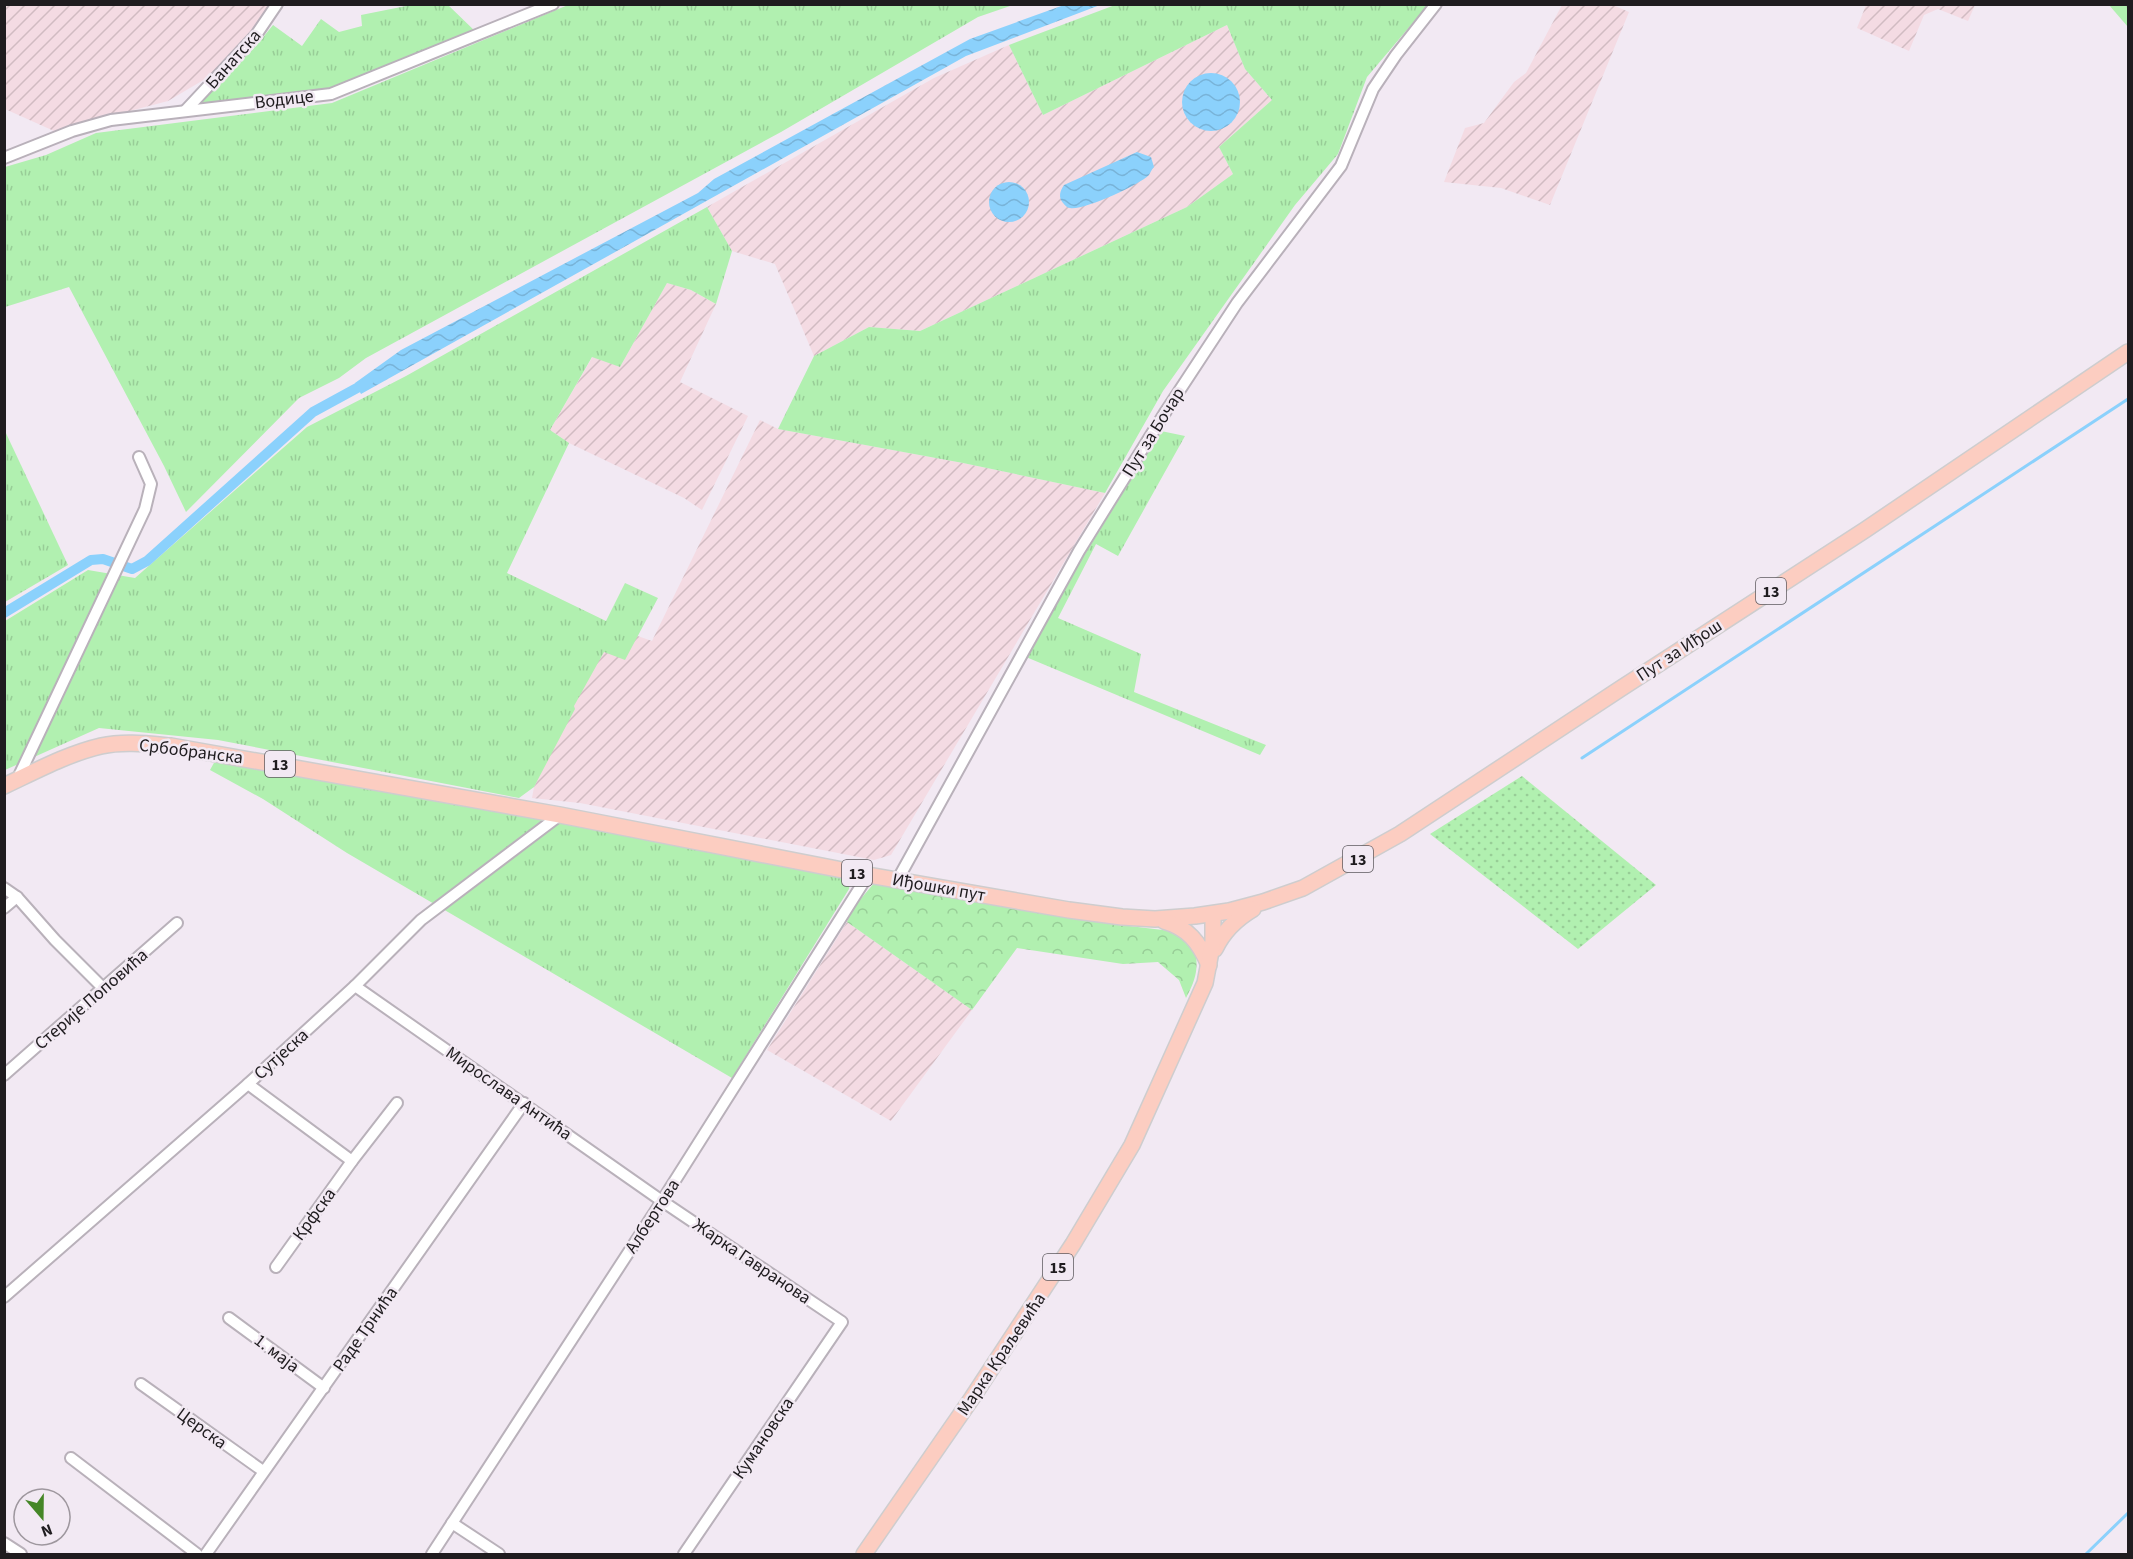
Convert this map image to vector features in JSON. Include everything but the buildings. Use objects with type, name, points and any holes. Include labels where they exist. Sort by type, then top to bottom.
[{"type":"main road","name":"Пут за Иђош","points":[[1213,914],[1263,902],[1322,879],[1400,834],[1865,531],[2128,352]]},
{"type":"main road","name":"Србобранска","points":[[11,783],[68,757],[101,746],[127,743],[149,744],[230,755],[560,814]]},
{"type":"main road","name":"Иђошки пут","points":[[560,814],[868,875],[1069,910],[1155,919],[1213,914]]},
{"type":"main road","points":[[1210,962],[1224,934],[1236,921],[1263,902]]},
{"type":"main road","name":"Марка Краљевића","points":[[864,1554],[972,1398],[1067,1253],[1132,1145],[1199,998],[1210,962],[1214,927],[1213,914]]},
{"type":"main road","points":[[1155,919],[1183,929],[1194,938],[1210,962]]},
{"type":"street","name":"Банатска","points":[[185,111],[256,35],[277,4]]},
{"type":"street","name":"Водице","points":[[4,158],[72,131],[111,120],[331,94],[553,4]]},
{"type":"street","name":"Пут за Бочар","points":[[898,879],[1098,521],[1237,303],[1341,166],[1373,89],[1436,4]]},
{"type":"street","points":[[11,783],[145,509],[151,484],[139,457]]},
{"type":"street","name":"Сутјеска","points":[[4,1297],[248,1084],[355,986],[421,920],[560,814]]},
{"type":"street","name":"Албертова","points":[[432,1554],[662,1201],[868,875]]},
{"type":"street","points":[[4,888],[18,897],[55,940],[102,987]]},
{"type":"street","points":[[4,908],[18,897]]},
{"type":"street","name":"Стерије Поповића","points":[[4,1075],[177,923]]},
{"type":"street","name":"Мирослава Антића","points":[[355,986],[662,1201]]},
{"type":"street","points":[[248,1084],[352,1161]]},
{"type":"street","name":"Крфска","points":[[276,1268],[352,1161],[397,1103]]},
{"type":"street","name":"Раде Трнића","points":[[206,1554],[524,1104]]},
{"type":"street","name":"Жарка Гавранова","points":[[662,1201],[842,1322]]},
{"type":"street","name":"1. маја","points":[[229,1318],[324,1388]]},
{"type":"street","name":"Кумановска","points":[[684,1554],[842,1322]]},
{"type":"street","name":"Церска","points":[[141,1384],[263,1472]]},
{"type":"street","points":[[71,1458],[197,1554]]},
{"type":"street","points":[[452,1523],[499,1554]]},
{"type":"street","points":[[4,1543],[21,1554]]},
{"type":"shaded area","points":[[1866,4],[1975,5],[1968,21],[1938,9],[1924,15],[1909,51],[1857,28]]},
{"type":"shaded area","points":[[5,5],[271,5],[263,20],[217,72],[168,101],[54,131],[5,109]]},
{"type":"shaded area","points":[[1562,5],[1613,5],[1629,12],[1550,205],[1501,188],[1444,182],[1465,128],[1484,123],[1514,82],[1526,73]]},
{"type":"shaded area","points":[[1227,25],[1245,69],[1272,100],[1219,147],[1233,174],[1187,207],[920,331],[869,327],[814,356],[775,264],[732,251],[707,207],[934,78],[1009,45],[1043,115]]},
{"type":"shaded area","points":[[667,283],[691,290],[716,304],[680,382],[748,416],[702,510],[684,498],[569,443],[550,430],[593,356],[620,367]]},
{"type":"shaded area","points":[[760,420],[778,429],[963,463],[1105,493],[891,855],[874,860],[580,803],[532,798],[534,787],[612,627],[652,641]]},
{"type":"shaded area","points":[[847,922],[972,1010],[891,1121],[767,1050]]},
{"type":"green space","points":[[447,4],[477,33],[331,90],[198,104],[256,46],[273,25],[302,46],[321,19],[339,32],[362,26],[361,15],[411,5]]},
{"type":"green space","points":[[568,5],[1013,5],[978,17],[781,132],[366,358],[339,378],[299,398],[186,512],[69,287],[5,307],[5,167],[46,155],[96,133],[332,103]]},
{"type":"green space","points":[[1115,5],[1428,5],[1367,77],[1338,154],[1295,205],[1163,391],[1105,493],[963,463],[778,429],[814,356],[869,327],[920,331],[1187,207],[1233,174],[1219,147],[1272,100],[1245,69],[1227,25],[1043,115],[1009,45]]},
{"type":"green space","points":[[2109,5],[2128,5],[2128,27]]},
{"type":"green space","points":[[707,207],[732,251],[716,304],[691,290],[667,283],[620,367],[592,357],[550,430],[569,443],[507,573],[606,621],[625,583],[658,598],[625,660],[604,652],[534,787],[519,798],[218,740],[99,728],[5,770],[5,621],[88,570],[135,578],[307,427],[406,376]]},
{"type":"green space","points":[[4,429],[68,565],[5,602],[4,602]]},
{"type":"green space","points":[[1161,431],[1185,436],[1118,556],[1096,544],[1058,618],[1141,654],[1134,692],[1266,745],[1260,755],[1026,657],[1072,575]]},
{"type":"green space","points":[[224,758],[843,874],[850,880],[849,889],[732,1078],[347,853],[263,799],[210,770],[215,761]]},
{"type":"green space","points":[[1522,776],[1656,885],[1578,949],[1430,834]]},
{"type":"green space","points":[[875,882],[1121,925],[1171,931],[1194,944],[1197,966],[1195,978],[1186,998],[1179,980],[1158,962],[1123,964],[1017,948],[972,1010],[847,922],[853,908]]},
{"type":"water","points":[[1064,5],[1100,5],[966,56],[361,394],[355,383],[401,350],[698,193],[714,179],[970,39]]},
{"type":"water","points":[[1211,73],[1222,75],[1235,86],[1240,102],[1238,113],[1227,126],[1211,131],[1200,129],[1187,118],[1182,102],[1184,91],[1195,78]]},
{"type":"water","points":[[1137,152],[1151,157],[1154,167],[1149,175],[1134,185],[1077,208],[1069,208],[1061,201],[1060,194],[1064,185]]},
{"type":"water","points":[[1009,182],[1023,188],[1029,202],[1023,216],[1009,222],[995,216],[989,202],[995,188]]},
{"type":"waterway","points":[[4,613],[91,560],[103,559],[132,569],[147,561],[313,412],[368,382]]},
{"type":"waterway","points":[[1582,758],[2128,399]]},
{"type":"waterway","points":[[2086,1554],[2128,1513]]}]
